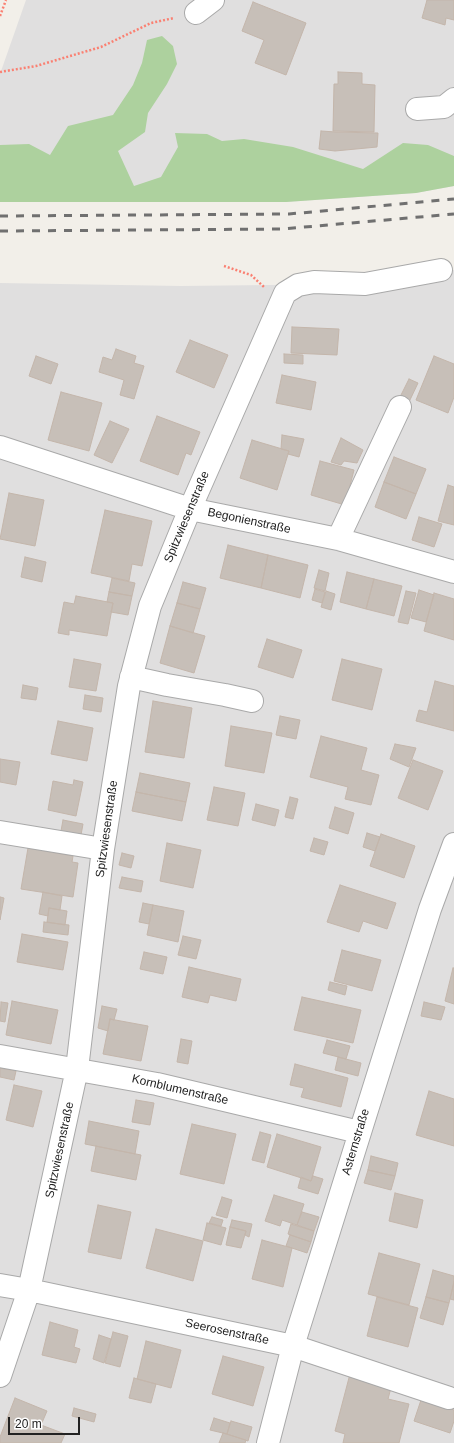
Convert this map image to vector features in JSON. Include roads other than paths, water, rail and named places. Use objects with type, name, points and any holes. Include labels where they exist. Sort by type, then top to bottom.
[{"type":"street","points":[[196,13],[213,0]]},
{"type":"street","points":[[417,109],[444,108],[454,99]]},
{"type":"street","name":"Spitzwiesenstraße","points":[[0,1376],[29,1290],[78,1070],[103,849],[131,677],[150,606],[190,509],[284,293],[298,285],[314,282],[365,284],[441,270]]},
{"type":"street","points":[[338,540],[400,407]]},
{"type":"street","name":"Begonienstraße","points":[[0,447],[190,509],[338,540],[454,572]]},
{"type":"street","points":[[131,677],[252,701]]},
{"type":"street","points":[[0,832],[103,849]]},
{"type":"street","name":"Asternstraße","points":[[268,1443],[292,1346],[430,909],[454,844]]},
{"type":"street","name":"Kornblumenstraße","points":[[0,1056],[157,1084],[359,1132]]},
{"type":"street","name":"Seerosenstraße","points":[[0,1285],[292,1346],[450,1398]]},
{"type":"railway","points":[[0,216],[289,214],[454,199]]},
{"type":"railway","points":[[0,231],[282,229],[454,214]]}]
